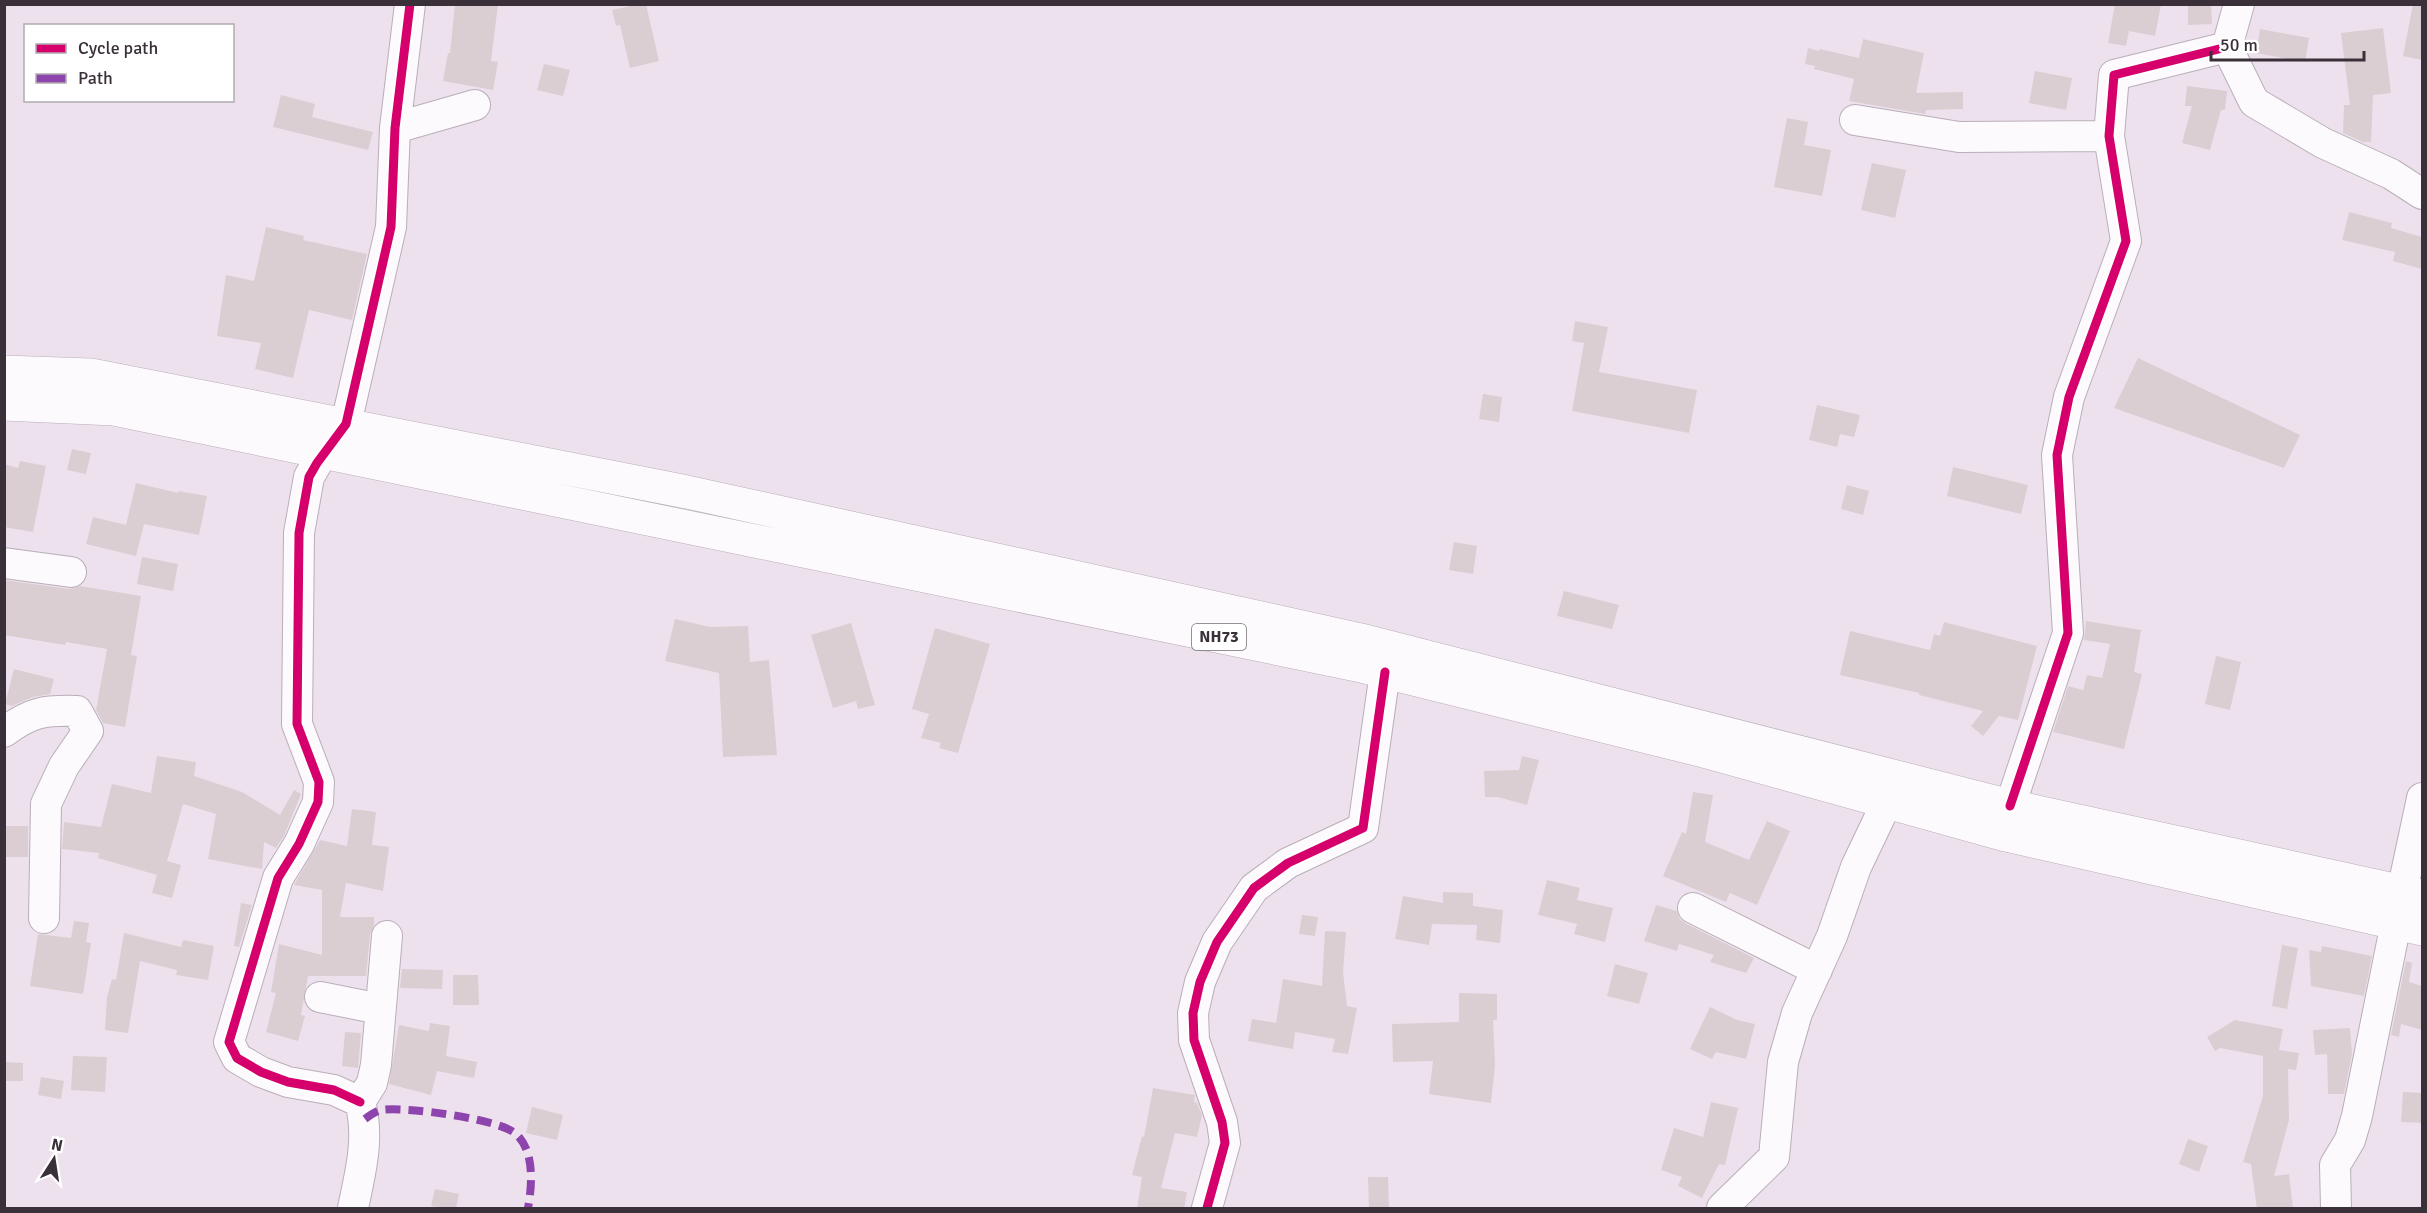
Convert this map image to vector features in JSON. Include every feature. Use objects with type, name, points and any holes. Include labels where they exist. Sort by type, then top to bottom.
[{"type":"highway","name":"NH73","points":[[4,372],[91,375],[346,424],[687,492],[1361,640],[2411,910]]},
{"type":"highway","name":"NH73","points":[[4,404],[114,409],[1385,672],[1704,751],[2006,835],[2411,910]]},
{"type":"street","points":[[360,1102],[334,1090],[288,1082],[261,1072],[237,1058],[229,1042],[278,878],[299,844],[318,801],[319,782],[297,724],[299,533],[309,477],[346,424],[391,227],[395,128],[410,4]]},
{"type":"street","points":[[2239,4],[2227,47],[2254,102],[2323,143],[2391,174],[2422,194]]},
{"type":"street","points":[[2010,806],[2068,633],[2057,456],[2069,397],[2126,241],[2109,136],[2114,75],[2227,47]]},
{"type":"street","points":[[395,128],[475,105]]},
{"type":"street","points":[[1855,120],[1959,136],[2109,136]]},
{"type":"street","points":[[4,563],[72,572]]},
{"type":"street","points":[[1207,1209],[1225,1143],[1222,1122],[1194,1040],[1193,1013],[1200,982],[1217,942],[1254,888],[1288,863],[1363,828],[1385,672]]},
{"type":"street","points":[[4,732],[20,721],[48,711],[77,711],[88,732],[64,766],[46,804],[44,918]]},
{"type":"street","points":[[2336,1209],[2335,1165],[2350,1140],[2411,910],[2422,798]]},
{"type":"street","points":[[1722,1209],[1774,1157],[1784,1062],[1797,1013],[1832,936],[1856,867],[1887,802]]},
{"type":"street","points":[[1693,908],[1816,970]]},
{"type":"street","points":[[354,1209],[363,1160],[364,1119],[360,1102],[372,1083],[376,1065],[387,936]]},
{"type":"street","points":[[320,997],[380,1009]]},
{"type":"building","points":[[455,4],[498,4],[491,61],[498,62],[493,90],[443,81],[448,53],[450,53]]},
{"type":"building","points":[[646,4],[659,61],[630,68],[620,25],[616,26],[612,10]]},
{"type":"building","points":[[2115,4],[2161,4],[2155,36],[2129,31],[2126,46],[2108,43]]},
{"type":"building","points":[[2188,4],[2211,4],[2212,24],[2188,25]]},
{"type":"building","points":[[2413,4],[2422,4],[2422,60],[2403,56]]},
{"type":"building","points":[[2383,28],[2391,93],[2373,95],[2371,142],[2363,142],[2343,133],[2344,105],[2350,105],[2341,33]]},
{"type":"building","points":[[2260,29],[2309,38],[2305,62],[2256,53]]},
{"type":"building","points":[[1863,39],[1924,53],[1916,93],[1963,92],[1963,109],[1926,110],[1925,114],[1849,101],[1854,79],[1814,69],[1815,66],[1805,64],[1808,48],[1859,58]]},
{"type":"building","points":[[544,64],[570,70],[563,96],[537,90]]},
{"type":"building","points":[[2035,71],[2072,78],[2066,110],[2029,103]]},
{"type":"building","points":[[2187,86],[2227,91],[2225,110],[2221,110],[2210,150],[2182,143],[2192,106],[2185,106]]},
{"type":"building","points":[[281,95],[315,104],[312,117],[373,132],[368,150],[273,127]]},
{"type":"building","points":[[1787,118],[1808,122],[1804,145],[1831,150],[1822,196],[1774,187]]},
{"type":"building","points":[[1872,163],[1906,170],[1895,218],[1861,210]]},
{"type":"building","points":[[2349,212],[2392,223],[2391,228],[2422,237],[2422,269],[2393,261],[2395,252],[2342,240]]},
{"type":"building","points":[[266,227],[304,236],[303,240],[367,254],[352,320],[309,310],[293,378],[255,369],[261,343],[217,336],[226,275],[254,281]]},
{"type":"building","points":[[1575,321],[1608,327],[1599,372],[1697,390],[1689,433],[1572,411],[1584,343],[1572,341]]},
{"type":"building","points":[[2138,358],[2300,435],[2284,468],[2114,408]]},
{"type":"building","points":[[1483,394],[1502,397],[1499,422],[1479,419]]},
{"type":"building","points":[[1817,405],[1860,415],[1854,437],[1840,434],[1837,447],[1809,440]]},
{"type":"building","points":[[72,449],[91,453],[86,474],[67,470]]},
{"type":"building","points":[[20,461],[46,466],[33,532],[4,527],[4,464],[18,468]]},
{"type":"building","points":[[1953,467],[2028,485],[2021,514],[1947,496]]},
{"type":"building","points":[[136,483],[178,493],[178,491],[207,496],[199,535],[144,524],[136,556],[86,544],[93,517],[126,525]]},
{"type":"building","points":[[1847,485],[1869,491],[1863,515],[1841,509]]},
{"type":"building","points":[[1454,542],[1477,546],[1473,574],[1449,570]]},
{"type":"building","points":[[142,557],[178,564],[173,591],[137,584]]},
{"type":"building","points":[[4,580],[69,589],[80,586],[141,596],[131,655],[137,656],[125,727],[103,723],[96,710],[107,649],[4,635]]},
{"type":"building","points":[[1564,591],[1619,605],[1612,629],[1557,616]]},
{"type":"building","points":[[675,619],[710,627],[748,626],[750,662],[769,660],[777,755],[723,757],[719,673],[665,661]]},
{"type":"building","points":[[2086,621],[2141,630],[2134,672],[2142,674],[2124,749],[2053,732],[2068,686],[2083,690],[2087,675],[2102,678],[2110,644],[2084,640]]},
{"type":"building","points":[[1944,622],[2037,646],[2018,720],[1999,716],[1983,736],[1971,726],[1983,711],[1919,695],[1919,693],[1840,675],[1850,631],[1930,650],[1934,634],[1940,636]]},
{"type":"building","points":[[851,623],[875,705],[858,709],[856,701],[833,708],[811,635]]},
{"type":"building","points":[[935,628],[990,644],[958,753],[939,748],[941,743],[921,738],[929,714],[912,709]]},
{"type":"building","points":[[2216,656],[2241,662],[2230,710],[2205,704]]},
{"type":"building","points":[[14,669],[54,679],[50,694],[33,697],[12,706],[5,704]]},
{"type":"building","points":[[157,756],[196,762],[194,776],[242,792],[280,815],[294,790],[301,794],[284,836],[276,848],[264,842],[262,869],[208,859],[216,814],[183,804],[167,861],[181,865],[172,898],[152,893],[157,875],[98,858],[99,853],[62,849],[64,822],[101,827],[112,784],[151,793]]},
{"type":"building","points":[[1522,756],[1539,760],[1527,805],[1498,797],[1485,797],[1484,771],[1519,770]]},
{"type":"building","points":[[1693,792],[1713,795],[1705,842],[1749,860],[1767,821],[1790,831],[1757,905],[1730,893],[1726,902],[1663,876],[1682,832],[1686,834]]},
{"type":"building","points":[[352,809],[376,812],[372,845],[389,847],[383,891],[346,883],[340,917],[374,917],[366,976],[308,976],[301,1015],[305,1016],[298,1041],[266,1032],[276,993],[271,992],[279,944],[322,955],[322,890],[294,885],[320,840],[347,846]]},
{"type":"building","points":[[4,826],[28,826],[28,857],[4,857]]},
{"type":"building","points":[[1547,880],[1580,888],[1577,900],[1613,908],[1605,942],[1574,934],[1577,924],[1538,915]]},
{"type":"building","points":[[1443,892],[1473,893],[1473,906],[1503,910],[1500,943],[1476,940],[1477,925],[1432,924],[1429,945],[1395,939],[1403,896],[1443,903]]},
{"type":"building","points":[[241,903],[252,905],[239,947],[234,946]]},
{"type":"building","points":[[1656,905],[1677,911],[1679,918],[1685,923],[1754,958],[1746,973],[1710,962],[1714,955],[1679,944],[1677,951],[1644,941]]},
{"type":"building","points":[[1302,915],[1318,917],[1315,936],[1299,934]]},
{"type":"building","points":[[74,921],[89,923],[86,942],[91,943],[83,994],[30,986],[38,934],[71,938]]},
{"type":"building","points":[[1325,931],[1346,932],[1343,972],[1347,1006],[1357,1008],[1348,1054],[1332,1052],[1335,1039],[1295,1032],[1293,1049],[1248,1041],[1252,1019],[1276,1023],[1283,979],[1322,986]]},
{"type":"building","points":[[124,933],[181,947],[183,940],[214,946],[208,980],[176,975],[177,970],[140,961],[128,1033],[105,1030],[107,997],[112,979],[116,980]]},
{"type":"building","points":[[2282,945],[2298,948],[2287,1009],[2272,1006]]},
{"type":"building","points":[[2322,946],[2372,956],[2364,996],[2311,986],[2309,950],[2321,952]]},
{"type":"building","points":[[2406,961],[2412,963],[2409,982],[2422,986],[2422,1030],[2401,1024],[2399,1037],[2391,1035]]},
{"type":"building","points":[[1615,964],[1648,973],[1639,1004],[1607,996]]},
{"type":"building","points":[[402,969],[443,970],[442,989],[400,988]]},
{"type":"building","points":[[453,975],[478,975],[479,1005],[453,1005]]},
{"type":"building","points":[[1459,993],[1497,994],[1497,1020],[1493,1020],[1495,1065],[1491,1103],[1429,1094],[1433,1061],[1393,1062],[1392,1024],[1459,1022]]},
{"type":"building","points":[[1710,1007],[1737,1020],[1755,1024],[1746,1059],[1716,1052],[1712,1059],[1690,1049]]},
{"type":"building","points":[[2235,1020],[2283,1029],[2279,1050],[2299,1053],[2296,1070],[2288,1069],[2289,1120],[2274,1176],[2289,1174],[2293,1209],[2257,1209],[2251,1164],[2243,1162],[2263,1096],[2263,1056],[2220,1048],[2215,1051],[2207,1037]]},
{"type":"building","points":[[430,1023],[450,1026],[446,1056],[477,1062],[474,1078],[437,1071],[431,1095],[389,1084],[399,1025],[429,1031]]},
{"type":"building","points":[[2350,1028],[2352,1054],[2344,1094],[2328,1094],[2327,1054],[2315,1055],[2313,1030]]},
{"type":"building","points":[[345,1032],[361,1033],[358,1068],[342,1066]]},
{"type":"building","points":[[73,1056],[107,1057],[105,1092],[71,1090]]},
{"type":"building","points":[[4,1062],[23,1063],[23,1081],[4,1081]]},
{"type":"building","points":[[41,1077],[64,1081],[61,1099],[38,1095]]},
{"type":"building","points":[[1153,1088],[1195,1095],[1194,1102],[1197,1103],[1202,1115],[1197,1137],[1175,1133],[1161,1188],[1187,1192],[1184,1209],[1137,1209],[1142,1177],[1132,1175],[1142,1136],[1144,1137]]},
{"type":"building","points":[[2403,1092],[2422,1093],[2422,1123],[2401,1122]]},
{"type":"building","points":[[1711,1102],[1738,1108],[1725,1165],[1719,1164],[1702,1198],[1678,1186],[1682,1177],[1661,1170],[1674,1128],[1703,1137]]},
{"type":"building","points":[[532,1107],[563,1115],[557,1140],[526,1133]]},
{"type":"building","points":[[2188,1139],[2208,1146],[2199,1172],[2179,1164]]},
{"type":"building","points":[[1368,1177],[1388,1177],[1389,1209],[1369,1209]]},
{"type":"building","points":[[435,1189],[459,1194],[456,1209],[431,1206]]},
{"type":"marked path","points":[[365,1119],[381,1110],[409,1110],[451,1115],[507,1128],[522,1141],[529,1159],[531,1179],[528,1208]]},
{"type":"cycle path","points":[[360,1102],[334,1090],[288,1082],[261,1072],[237,1058],[229,1042],[278,878],[299,844],[318,802],[319,782],[297,724],[299,533],[309,477],[346,424],[391,227],[395,128],[410,4]]},
{"type":"cycle path","points":[[2010,806],[2068,633],[2057,455],[2069,397],[2126,241],[2109,136],[2114,75],[2227,47]]},
{"type":"cycle path","points":[[1207,1208],[1225,1143],[1222,1122],[1194,1040],[1193,1013],[1200,982],[1217,942],[1254,888],[1288,863],[1363,828],[1385,672]]}]
